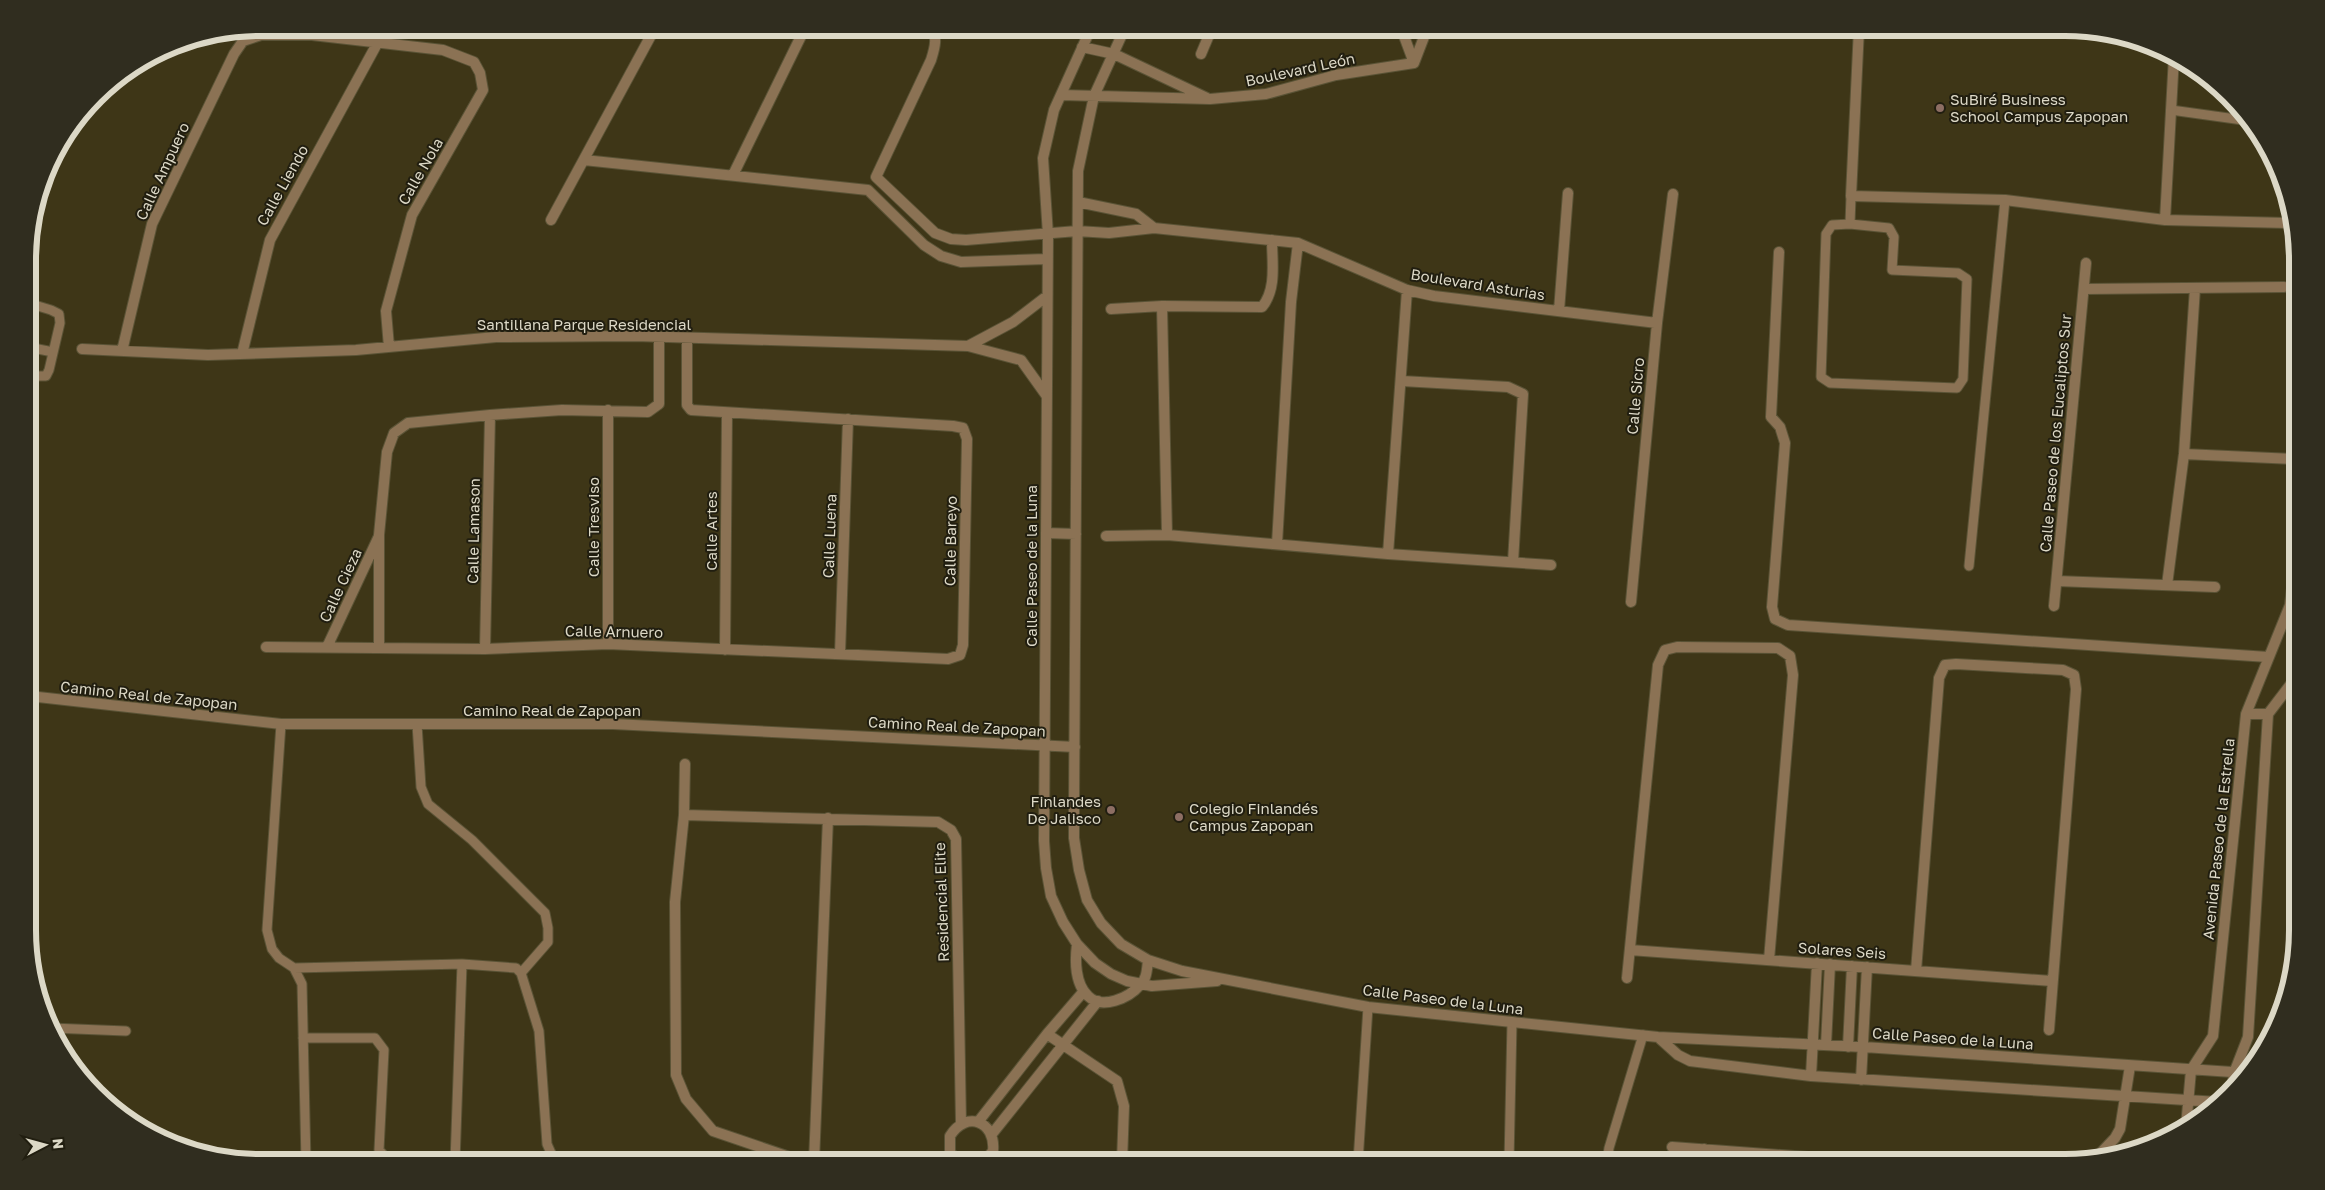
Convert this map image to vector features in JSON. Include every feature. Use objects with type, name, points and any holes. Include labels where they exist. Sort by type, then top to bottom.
[{"type":"street","name":"Calle Ampuero","points":[[122,351],[152,224],[234,54],[243,41],[258,36]]},
{"type":"street","name":"Calle Ampuero","points":[[321,36],[378,42]]},
{"type":"street","points":[[551,220],[651,36]]},
{"type":"street","points":[[733,175],[801,36]]},
{"type":"street","name":"Boulevard Asturias","points":[[934,36],[936,43],[931,60],[876,177],[935,233],[951,240],[1048,235],[1077,231],[1109,233],[1154,228],[1298,243],[1407,290],[1434,296],[1658,323]]},
{"type":"street","name":"Calle Paseo de la Luna","points":[[1087,36],[1054,110],[1043,158],[1048,235],[1046,259],[1044,745],[1046,868],[1051,896],[1063,922],[1077,944],[1095,963],[1111,974],[1141,984],[1167,986],[1227,980]]},
{"type":"street","name":"Calle Paseo de la Luna","points":[[1122,36],[1094,96],[1078,171],[1074,838],[1079,870],[1088,900],[1101,923],[1121,944],[1148,960],[1182,971],[1368,1007],[1644,1035],[1864,1047],[2237,1073]]},
{"type":"street","points":[[1201,54],[1209,36]]},
{"type":"street","points":[[1404,36],[1414,63]]},
{"type":"street","points":[[1414,63],[1424,36]]},
{"type":"street","points":[[1859,36],[1852,196],[2005,200],[2165,220],[2285,223]]},
{"type":"street","name":"Calle Nola","points":[[378,42],[443,50],[474,62],[480,73],[483,90],[412,215],[386,311],[389,347]]},
{"type":"street","name":"Calle Liendo","points":[[242,354],[270,240],[378,42]]},
{"type":"street","points":[[1082,47],[1114,54],[1210,99]]},
{"type":"street","name":"Boulevard León","points":[[1061,95],[1210,99],[1266,94],[1336,75],[1414,63]]},
{"type":"street","points":[[2165,220],[2174,64]]},
{"type":"street","points":[[584,160],[868,190],[924,245],[941,256],[961,262],[1046,259]]},
{"type":"street","points":[[1559,311],[1568,193]]},
{"type":"street","name":"Calle Sicro","points":[[1631,602],[1658,323],[1673,194]]},
{"type":"street","name":"Boulevard Asturias","points":[[1078,202],[1136,214],[1154,228]]},
{"type":"street","points":[[1111,309],[1162,306],[1262,307],[1268,299],[1271,290],[1272,240]]},
{"type":"street","points":[[1277,544],[1291,302],[1298,243]]},
{"type":"street","points":[[1779,252],[1770,417],[1780,428],[1785,443],[1772,607],[1775,619],[1788,625],[2268,657]]},
{"type":"street","name":"Calle Paseo de los Eucaliptos Sur","points":[[2054,606],[2086,263]]},
{"type":"street","points":[[2084,289],[2284,287]]},
{"type":"street","points":[[2167,585],[2184,454],[2195,288]]},
{"type":"street","points":[[1388,554],[1402,381],[1407,290]]},
{"type":"street","points":[[968,346],[1013,322],[1047,296]]},
{"type":"street","points":[[1162,306],[1167,535]]},
{"type":"street","name":"Santillana Parque Residencial","points":[[82,349],[208,355],[389,347],[496,337],[659,337],[968,346],[1021,360],[1046,395]]},
{"type":"street","points":[[490,415],[562,410],[648,412],[659,404],[659,337]]},
{"type":"street","points":[[687,338],[687,406],[696,411],[848,419]]},
{"type":"street","points":[[1402,381],[1508,387],[1523,394],[1513,562]]},
{"type":"street","name":"Calle Tresviso","points":[[608,410],[608,644]]},
{"type":"street","name":"Calle Artes","points":[[725,650],[726,413]]},
{"type":"street","name":"Calle Cieza","points":[[379,648],[379,535],[387,452],[394,433],[408,423],[490,415]]},
{"type":"street","name":"Calle Lamason","points":[[485,648],[490,415]]},
{"type":"street","name":"Calle Bareyo","points":[[848,419],[963,428],[967,438],[963,645],[960,655]]},
{"type":"street","name":"Calle Luena","points":[[840,654],[848,419]]},
{"type":"street","points":[[2184,454],[2289,459]]},
{"type":"street","points":[[1046,533],[1076,534]]},
{"type":"street","name":"Calle Cieza","points":[[327,647],[379,535]]},
{"type":"street","points":[[1106,536],[1167,535],[1388,554],[1551,565]]},
{"type":"street","points":[[2057,581],[2216,586]]},
{"type":"street","name":"Avenida Paseo de la Estrella","points":[[2187,1117],[2191,1070],[2213,1036],[2246,714],[2289,606]]},
{"type":"street","name":"Calle Arnuero","points":[[266,647],[485,648],[608,644],[948,659],[960,655]]},
{"type":"street","points":[[1627,978],[1658,665],[1665,650],[1677,647],[1778,648],[1790,656],[1793,675],[1769,960]]},
{"type":"street","points":[[1916,971],[1939,678],[1945,665],[2063,670],[2074,675],[2076,689],[2049,1030]]},
{"type":"street","points":[[2233,1077],[2248,1037],[2268,714],[2289,686]]},
{"type":"street","name":"Camino Real de Zapopan","points":[[36,697],[281,724],[613,724],[1075,747]]},
{"type":"street","points":[[2246,714],[2268,714]]},
{"type":"street","points":[[686,764],[684,815],[675,902],[676,1075],[686,1099],[713,1131],[781,1154]]},
{"type":"street","name":"Residencial Elite","points":[[684,815],[938,822],[950,830],[956,839],[961,1124]]},
{"type":"street","points":[[814,1154],[828,818]]},
{"type":"street","points":[[1077,944],[1078,971],[1084,991],[1091,998],[1098,1001],[1112,1002],[1130,993],[1141,984],[1147,973],[1148,960]]},
{"type":"street","name":"Solares Seis","points":[[1630,950],[2052,980]]},
{"type":"street","points":[[1811,1076],[1817,964]]},
{"type":"street","points":[[1826,1045],[1830,964]]},
{"type":"street","points":[[1848,1047],[1852,966]]},
{"type":"street","points":[[1861,1080],[1867,967]]},
{"type":"street","points":[[978,1122],[1047,1034],[1084,991]]},
{"type":"street","points":[[992,1134],[1098,1001]]},
{"type":"street","points":[[1047,1034],[1117,1081],[1124,1106],[1122,1154]]},
{"type":"street","points":[[1658,1036],[1678,1055],[1690,1061],[1811,1076],[2209,1102]]},
{"type":"street","points":[[2103,1150],[2120,1129],[2130,1066]]},
{"type":"street","points":[[952,1154],[948,1144],[950,1136],[961,1124],[978,1122],[992,1134],[993,1151],[991,1154]]},
{"type":"street","points":[[1672,1147],[1755,1154]]},
{"type":"street","points":[[1704,1150],[1704,1154]]},
{"type":"lane","points":[[2171,110],[2239,120]]},
{"type":"lane","points":[[1850,224],[1852,196]]},
{"type":"lane","points":[[1969,566],[2005,200]]},
{"type":"lane","points":[[1850,224],[1889,228],[1894,237],[1892,270],[1958,273],[1967,280],[1963,379],[1957,388],[1830,383],[1821,377],[1826,234],[1832,225],[1850,224]]},
{"type":"lane","points":[[36,305],[59,314],[60,323],[50,370],[46,376],[36,376]]},
{"type":"lane","points":[[36,349],[53,352]]},
{"type":"lane","points":[[281,724],[268,930],[272,949],[279,958],[294,968],[302,984],[306,1154]]},
{"type":"lane","points":[[417,724],[420,787],[428,804],[472,840],[545,914],[548,942],[521,973]]},
{"type":"lane","points":[[294,968],[462,964],[516,968],[521,973],[539,1031],[547,1144],[551,1154]]},
{"type":"lane","points":[[455,1154],[462,964]]},
{"type":"lane","points":[[1359,1154],[1368,1007]]},
{"type":"lane","points":[[1509,1154],[1512,1022]]},
{"type":"lane","points":[[59,1028],[126,1031]]},
{"type":"lane","points":[[1609,1154],[1644,1035]]},
{"type":"lane","points":[[303,1038],[375,1038],[384,1050],[379,1150],[383,1154]]},
{"type":"place","name":"SuBiré Business School Campus Zapopan","points":[[1940,108]]},
{"type":"place","name":"Finlandes De Jalisco","points":[[1111,810]]},
{"type":"place","name":"Colegio Finlandés Campus Zapopan","points":[[1179,817]]}]
